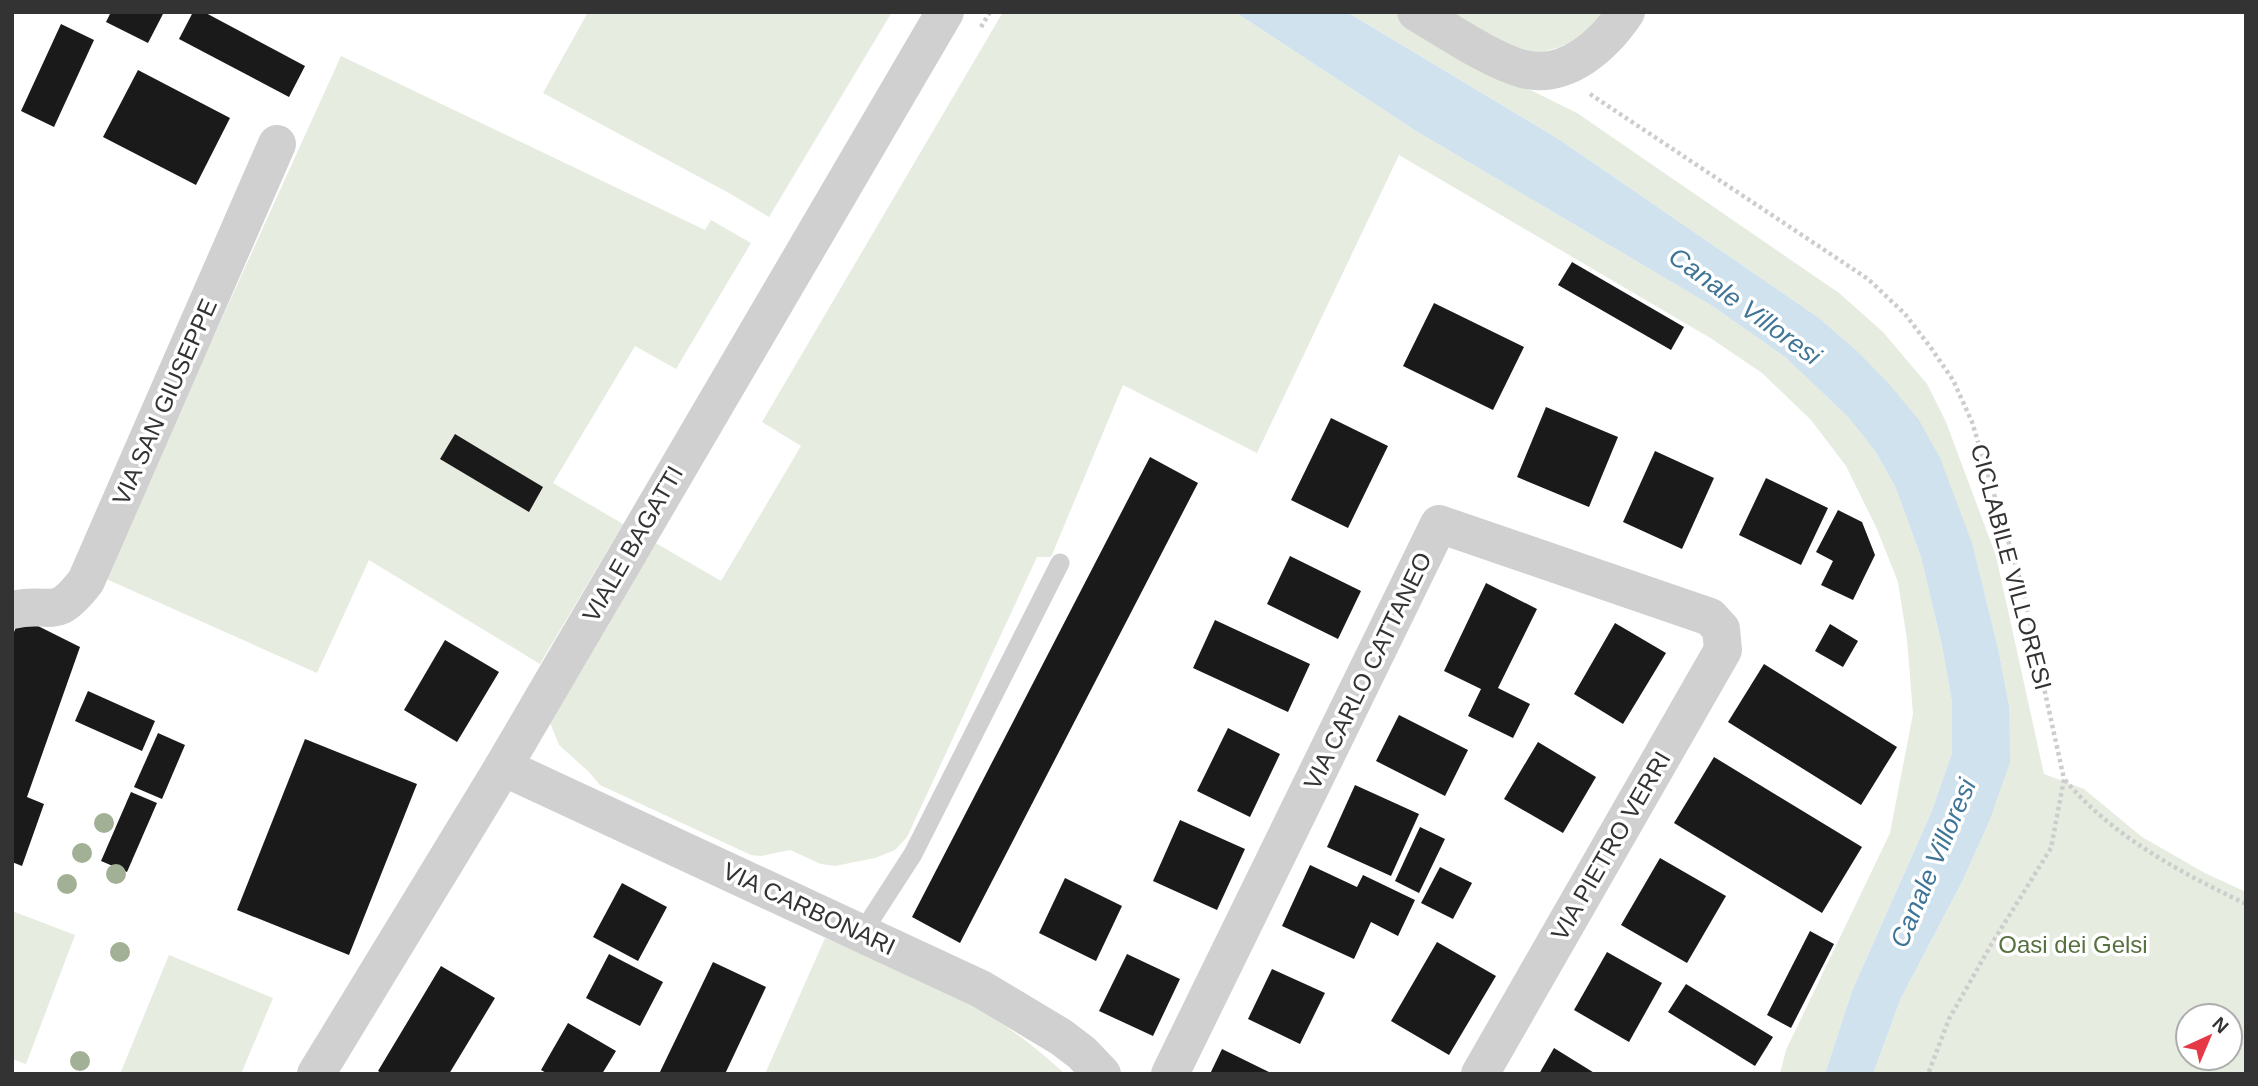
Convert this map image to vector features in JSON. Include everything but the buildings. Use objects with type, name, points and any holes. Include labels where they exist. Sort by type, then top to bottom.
[{"type":"street","name":"VIALE BAGATTI","points":[[316,1074],[503,768],[945,12]]},
{"type":"street","points":[[1416,12],[1498,58],[1522,69],[1544,71],[1569,65],[1593,50],[1626,12]]},
{"type":"street","name":"VIA SAN GIUSEPPE","points":[[12,610],[61,607],[73,598],[86,581],[277,144]]},
{"type":"street","name":"VIA CARLO CATTANEO","points":[[1170,1074],[1439,524],[1710,617]]},
{"type":"street","name":"VIA PIETRO VERRI","points":[[1480,1074],[1723,650],[1721,629],[1710,617]]},
{"type":"street","name":"VIA CARBONARI","points":[[503,768],[981,989],[1061,1037],[1082,1053],[1102,1074]]},
{"type":"lane","points":[[862,933],[913,855],[1060,563]]},
{"type":"path","name":"CICLABILE VILLORESI","points":[[1544,71],[1591,94],[1868,279],[1905,314],[1931,348],[1953,380],[1967,411],[2021,583],[2064,779],[2051,848],[1955,1009],[1928,1074]]},
{"type":"path","points":[[2064,779],[2116,830],[2168,864],[2246,904]]},
{"type":"green space","points":[[588,12],[892,12],[769,217],[543,93]]},
{"type":"green space","points":[[1003,12],[1235,12],[1416,131],[1714,307],[1785,357],[1848,417],[1875,451],[1895,486],[1921,557],[1952,702],[1952,753],[1931,813],[1852,991],[1825,1074],[1780,1074],[1786,1050],[1890,833],[1913,714],[1907,639],[1898,582],[1877,529],[1846,466],[1811,420],[1762,373],[1712,339],[1399,155],[1257,453],[1123,385],[1051,557],[1037,557],[907,837],[895,850],[875,858],[835,866],[821,864],[790,850],[761,856],[751,855],[600,785],[559,745],[549,720],[654,542],[721,581],[801,446],[762,422]]},
{"type":"green space","name":"Oasi dei Gelsi","points":[[1347,12],[1396,12],[1486,68],[1577,113],[1839,293],[1883,332],[1927,384],[1946,422],[1996,556],[2044,774],[2084,789],[2142,837],[2205,873],[2246,892],[2246,1074],[1873,1074],[1901,998],[1963,880],[1989,822],[2009,705],[1973,546],[1856,350],[1819,318],[1560,140]]},
{"type":"green space","points":[[1430,12],[1610,12],[1589,34],[1560,47],[1531,55]]},
{"type":"green space","points":[[341,56],[705,230],[711,220],[751,243],[676,369],[635,346],[553,483],[623,524],[540,664],[369,560],[317,673],[104,578]]},
{"type":"green space","points":[[12,911],[75,935],[26,1064],[12,1059]]},
{"type":"green space","points":[[825,938],[920,978],[966,1001],[1010,1029],[1065,1074],[765,1074]]},
{"type":"green space","points":[[169,955],[273,998],[241,1074],[120,1074]]},
{"type":"water","name":"Canale Villoresi","points":[[1235,12],[1347,12],[1560,140],[1819,318],[1856,350],[1919,420],[1940,458],[1973,546],[2009,705],[2010,762],[1989,822],[1963,880],[1901,998],[1873,1074],[1825,1074],[1852,991],[1931,813],[1952,753],[1952,702],[1921,557],[1895,486],[1875,451],[1848,417],[1785,357],[1714,307],[1416,131]]}]
